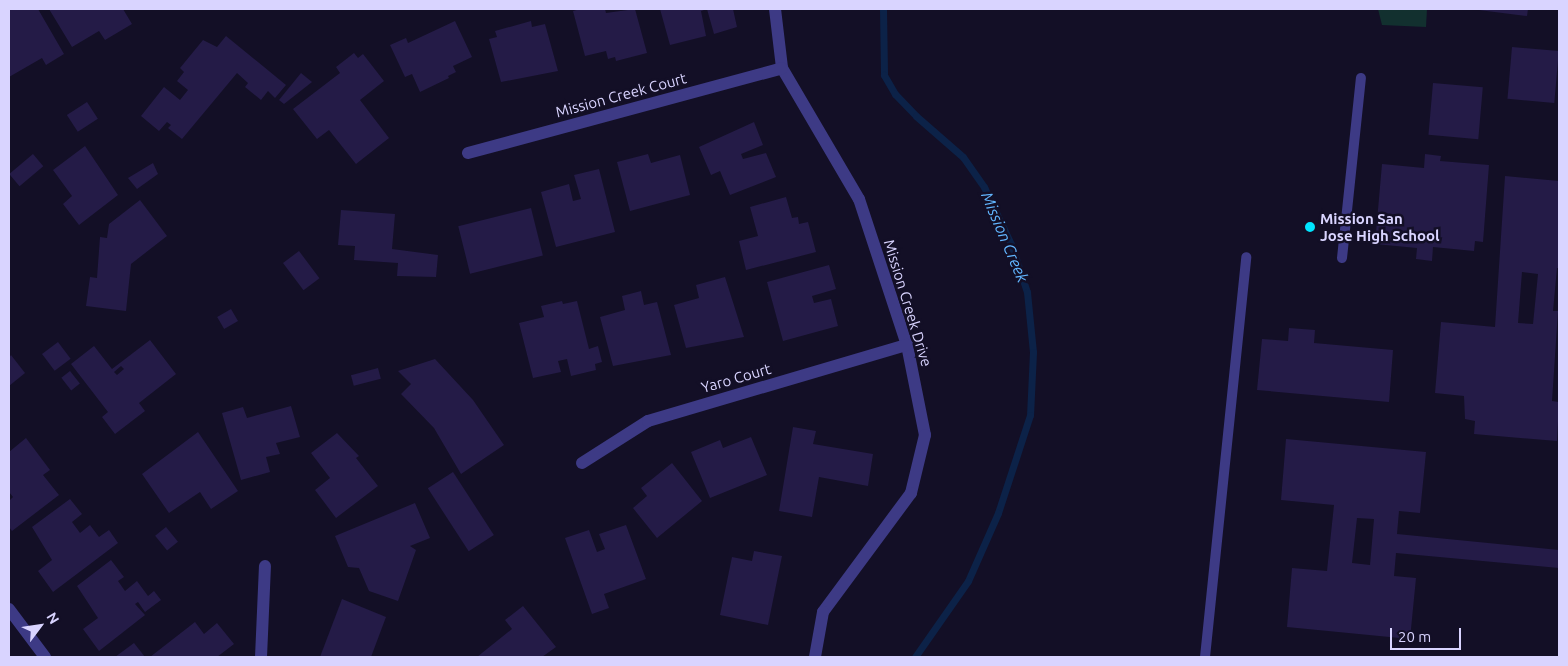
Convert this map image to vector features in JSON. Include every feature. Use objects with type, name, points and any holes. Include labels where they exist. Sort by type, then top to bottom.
[{"type":"street","name":"Mission Creek Drive","points":[[776,9],[782,68],[859,199],[907,345],[925,435],[911,493],[823,612],[815,657]]},
{"type":"street","name":"Mission Creek Court","points":[[468,153],[782,68]]},
{"type":"street","name":"Yaro Court","points":[[582,463],[648,421],[907,345]]},
{"type":"street","points":[[262,657],[265,566]]},
{"type":"street","points":[[9,609],[46,657]]},
{"type":"lane","points":[[1342,258],[1361,78]]},
{"type":"lane","points":[[1205,657],[1246,257]]},
{"type":"green space","points":[[1378,9],[1427,9],[1426,27],[1382,25]]},
{"type":"building","points":[[38,9],[64,54],[46,65],[42,58],[9,77],[9,10]]},
{"type":"building","points":[[49,9],[123,9],[132,24],[105,40],[99,31],[72,47]]},
{"type":"building","points":[[580,9],[605,9],[606,13],[635,9],[647,53],[616,61],[615,57],[608,59],[606,51],[585,56],[573,11]]},
{"type":"building","points":[[660,9],[707,9],[701,11],[706,36],[670,45]]},
{"type":"building","points":[[707,9],[733,9],[737,27],[714,34]]},
{"type":"building","points":[[1471,9],[1528,9],[1527,16]]},
{"type":"building","points":[[455,21],[472,57],[453,66],[456,72],[448,76],[449,78],[420,92],[412,74],[405,77],[390,45],[406,38],[408,43]]},
{"type":"building","points":[[531,21],[532,27],[545,24],[558,71],[501,82],[489,39],[497,37],[495,31]]},
{"type":"building","points":[[226,36],[286,85],[275,98],[268,91],[261,100],[245,87],[248,83],[237,73],[182,139],[168,128],[171,125],[167,122],[159,131],[141,116],[164,87],[180,100],[188,90],[177,81],[184,72],[180,68],[203,40],[217,47]]},
{"type":"building","points":[[1512,47],[1559,51],[1554,103],[1507,99]]},
{"type":"building","points":[[354,53],[358,58],[363,54],[384,81],[360,100],[389,138],[356,164],[329,130],[317,139],[293,109],[340,73],[336,67]]},
{"type":"building","points":[[301,73],[312,82],[284,104],[279,100]]},
{"type":"building","points":[[1433,83],[1483,87],[1478,139],[1428,135]]},
{"type":"building","points":[[87,102],[98,119],[78,132],[67,115]]},
{"type":"building","points":[[754,122],[763,145],[741,154],[743,159],[766,153],[776,177],[730,195],[720,171],[711,175],[699,147]]},
{"type":"building","points":[[85,146],[118,195],[79,225],[63,204],[72,196],[53,170]]},
{"type":"building","points":[[33,154],[43,166],[20,186],[9,174]]},
{"type":"building","points":[[648,154],[651,163],[680,155],[690,195],[630,211],[617,162]]},
{"type":"building","points":[[1425,154],[1441,156],[1440,161],[1489,165],[1483,242],[1475,241],[1474,251],[1433,247],[1432,261],[1416,259],[1417,248],[1375,244],[1382,164],[1424,168]]},
{"type":"building","points":[[153,163],[158,174],[137,189],[128,178]]},
{"type":"building","points":[[599,169],[615,232],[556,247],[541,192],[569,184],[573,201],[581,199],[574,175]]},
{"type":"building","points":[[1505,176],[1559,181],[1559,268],[1557,268],[1553,311],[1558,311],[1552,401],[1559,402],[1557,441],[1474,434],[1475,421],[1465,419],[1464,396],[1435,393],[1441,322],[1495,327]],"holes":[[[1522,272],[1538,274],[1533,324],[1518,323]]]},
{"type":"building","points":[[786,197],[792,218],[798,217],[799,224],[808,222],[816,252],[746,270],[739,241],[758,236],[750,207]]},
{"type":"building","points":[[140,200],[167,236],[131,264],[126,311],[86,306],[90,277],[97,278],[100,237],[107,238],[109,224]]},
{"type":"building","points":[[531,208],[543,256],[470,274],[458,226]]},
{"type":"building","points":[[341,210],[395,214],[392,249],[438,255],[436,277],[397,276],[398,263],[354,260],[355,246],[338,245]]},
{"type":"building","points":[[299,251],[319,278],[303,290],[283,263]]},
{"type":"building","points":[[829,265],[836,289],[812,296],[814,303],[831,299],[838,326],[783,341],[767,282]]},
{"type":"building","points":[[725,277],[744,337],[686,348],[674,305],[699,298],[696,285]]},
{"type":"building","points":[[641,291],[644,305],[657,302],[671,355],[613,366],[600,317],[625,310],[622,296]]},
{"type":"building","points":[[562,301],[563,304],[577,301],[589,349],[598,346],[602,362],[595,364],[596,370],[571,376],[567,359],[558,361],[561,372],[533,378],[519,323],[544,317],[541,306]]},
{"type":"building","points":[[231,309],[238,321],[224,329],[217,317]]},
{"type":"building","points":[[1289,328],[1315,330],[1314,343],[1393,350],[1389,402],[1257,390],[1262,339],[1288,341]]},
{"type":"building","points":[[150,340],[176,374],[139,403],[145,411],[115,434],[102,417],[108,412],[71,364],[94,346],[112,369]],"holes":[[[121,366],[124,369],[117,375],[114,372]]]},
{"type":"building","points":[[58,342],[71,359],[55,371],[42,354]]},
{"type":"building","points":[[11,355],[25,373],[9,386],[9,358]]},
{"type":"building","points":[[435,359],[473,400],[504,445],[461,474],[434,428],[401,394],[411,384],[398,371]]},
{"type":"building","points":[[378,368],[381,379],[354,386],[351,375]]},
{"type":"building","points":[[70,371],[80,384],[71,390],[61,378]]},
{"type":"building","points":[[291,406],[300,437],[276,443],[280,454],[266,457],[270,472],[241,480],[222,413],[243,407],[247,418]]},
{"type":"building","points":[[793,427],[816,431],[813,444],[873,454],[868,486],[819,477],[812,517],[779,511]]},
{"type":"building","points":[[198,432],[238,491],[211,509],[200,492],[169,513],[142,474]]},
{"type":"building","points":[[337,433],[359,456],[356,458],[378,486],[336,518],[315,490],[330,478],[311,453]]},
{"type":"building","points":[[751,437],[767,475],[710,498],[691,452],[720,440],[723,448]]},
{"type":"building","points":[[26,438],[50,470],[43,475],[59,495],[12,531],[9,527],[9,501],[13,497],[9,492],[9,452]]},
{"type":"building","points":[[1286,439],[1426,452],[1420,513],[1399,511],[1397,534],[1559,550],[1559,568],[1396,553],[1394,576],[1416,578],[1410,639],[1287,627],[1292,568],[1327,571],[1334,505],[1281,500]],"holes":[[[1357,518],[1374,519],[1370,565],[1352,563]]]},
{"type":"building","points":[[672,463],[702,501],[657,538],[633,508],[647,496],[641,488]]},
{"type":"building","points":[[453,472],[494,535],[469,551],[428,488]]},
{"type":"building","points":[[70,499],[82,514],[72,522],[80,533],[90,525],[99,537],[109,530],[118,543],[53,592],[38,571],[52,560],[32,527]]},
{"type":"building","points":[[415,503],[430,538],[410,546],[416,550],[398,601],[369,591],[359,568],[348,567],[335,536]]},
{"type":"building","points":[[626,525],[646,579],[604,594],[609,608],[592,614],[565,538],[589,530],[597,552],[605,549],[599,534]]},
{"type":"building","points":[[166,527],[178,542],[167,551],[155,536]]},
{"type":"building","points":[[754,551],[782,556],[768,625],[720,615],[732,557],[752,561]]},
{"type":"building","points":[[111,560],[124,577],[118,581],[125,591],[137,581],[148,596],[154,591],[161,600],[145,612],[138,602],[135,604],[145,615],[99,651],[83,629],[98,618],[77,586]]},
{"type":"building","points":[[342,599],[386,617],[371,657],[320,657]]},
{"type":"building","points":[[523,606],[556,647],[542,657],[477,657],[512,629],[505,620]]},
{"type":"building","points":[[195,622],[204,634],[217,623],[234,644],[217,657],[150,657]]},
{"type":"building","points":[[134,643],[145,657],[115,657]]},
{"type":"waterway","name":"Mission Creek","points":[[883,9],[884,75],[895,94],[916,116],[963,157],[984,187],[1011,244],[1027,292],[1033,352],[1030,415],[998,513],[968,581],[915,657]]},
{"type":"place","name":"Mission San Jose High School","points":[[1310,227]]}]
